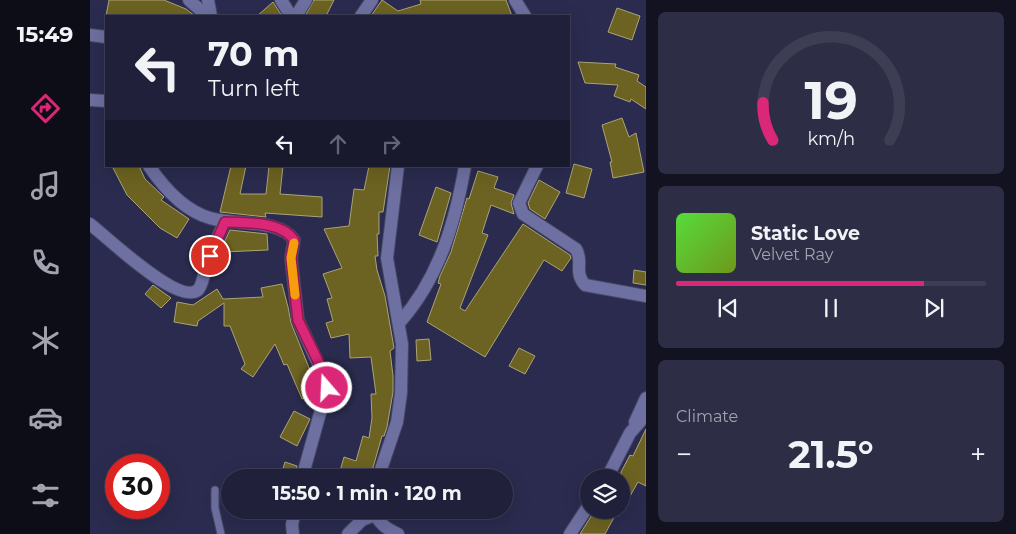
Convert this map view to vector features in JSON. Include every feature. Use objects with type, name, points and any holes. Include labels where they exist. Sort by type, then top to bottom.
[{"type":"street","points":[[189,0],[206,15]]},
{"type":"street","points":[[208,0],[211,15]]},
{"type":"street","points":[[281,0],[290,15]]},
{"type":"street","points":[[297,15],[306,0]]},
{"type":"street","points":[[362,15],[372,0]]},
{"type":"street","points":[[515,0],[524,15]]},
{"type":"street","points":[[90,35],[105,37]]},
{"type":"street","points":[[90,100],[105,101]]},
{"type":"street","points":[[150,167],[166,188],[193,211],[225,222],[272,226],[289,233],[294,240],[291,258],[298,320],[318,361],[327,388],[304,469]]},
{"type":"street","points":[[381,469],[400,408],[402,344],[400,322],[393,298],[387,258],[398,167]]},
{"type":"street","points":[[400,322],[428,283],[437,264],[455,217],[465,167]]},
{"type":"street","points":[[537,167],[519,203],[523,214],[576,249],[580,255],[578,274],[586,285],[646,296]]},
{"type":"street","points":[[90,224],[152,274],[183,292],[196,291],[200,287],[210,256],[225,222]]},
{"type":"street","points":[[612,469],[646,398]]},
{"type":"street","points":[[630,433],[646,415]]},
{"type":"street","points":[[293,519],[293,534]]},
{"type":"street","points":[[348,534],[364,519]]},
{"type":"street","points":[[379,519],[387,529],[398,534]]},
{"type":"street","points":[[570,534],[580,519]]},
{"type":"lane","points":[[215,490],[215,508],[221,534]]},
{"type":"building","points":[[109,0],[164,0],[186,9],[194,15],[106,15]]},
{"type":"building","points":[[314,0],[334,0],[326,15],[306,15]]},
{"type":"building","points":[[382,0],[398,11],[421,4],[420,0],[506,0],[512,15],[372,15]]},
{"type":"building","points":[[273,2],[281,15],[258,15]]},
{"type":"building","points":[[617,8],[640,16],[632,40],[608,32]]},
{"type":"building","points":[[578,62],[616,64],[615,67],[639,75],[637,81],[646,87],[646,109],[631,99],[630,102],[614,96],[618,85],[585,83]]},
{"type":"building","points":[[622,118],[629,137],[636,133],[644,172],[613,178],[610,162],[612,162],[602,125]]},
{"type":"building","points":[[574,164],[592,169],[584,198],[566,193]]},
{"type":"building","points":[[113,167],[139,167],[145,179],[164,197],[161,200],[189,219],[177,238],[160,228],[127,195]]},
{"type":"building","points":[[231,167],[246,167],[240,194],[266,194],[269,167],[283,167],[280,194],[322,197],[322,217],[265,213],[266,217],[220,212]]},
{"type":"building","points":[[369,167],[390,167],[383,212],[379,212],[378,256],[375,256],[385,296],[394,348],[390,351],[393,392],[387,427],[384,436],[382,436],[373,469],[341,469],[344,457],[356,461],[363,436],[369,438],[372,418],[371,394],[376,394],[371,357],[350,358],[349,334],[331,338],[326,323],[333,321],[327,299],[332,298],[323,274],[342,268],[324,229],[349,226],[354,189],[364,190]]},
{"type":"building","points":[[478,171],[498,177],[494,188],[514,195],[511,203],[514,214],[491,205],[482,233],[488,235],[460,308],[465,311],[523,224],[570,255],[571,258],[562,271],[544,260],[485,357],[427,322],[441,284],[438,283],[440,276],[451,252],[467,198],[469,199]]},
{"type":"building","points":[[539,180],[560,192],[545,219],[530,209],[528,203]]},
{"type":"building","points":[[436,187],[451,193],[437,242],[419,235]]},
{"type":"building","points":[[230,230],[267,234],[268,250],[222,252],[222,247]]},
{"type":"building","points":[[634,270],[646,272],[646,285],[633,283]]},
{"type":"building","points":[[282,284],[291,323],[318,390],[302,399],[287,364],[284,365],[275,344],[253,377],[241,369],[245,364],[230,326],[224,326],[224,303],[198,321],[197,326],[174,322],[177,302],[193,305],[217,289],[223,299],[263,297],[261,288]]},
{"type":"building","points":[[153,285],[171,298],[161,308],[145,294]]},
{"type":"building","points":[[429,339],[431,360],[417,361],[416,340]]},
{"type":"building","points":[[519,348],[535,356],[525,374],[509,366]]},
{"type":"building","points":[[294,411],[310,419],[297,446],[280,437]]},
{"type":"building","points":[[646,429],[646,486],[638,482],[630,496],[630,469],[623,469],[630,455],[633,456]]},
{"type":"building","points":[[285,462],[297,466],[296,469],[283,469]]},
{"type":"building","points":[[589,519],[613,519],[605,534],[580,534]]},
{"type":"slow traffic","points":[[294,243],[291,258],[295,295]]},
{"type":"route","points":[[210,256],[225,222],[272,226],[289,233],[294,240],[291,258],[298,320],[318,361],[327,388]]}]
